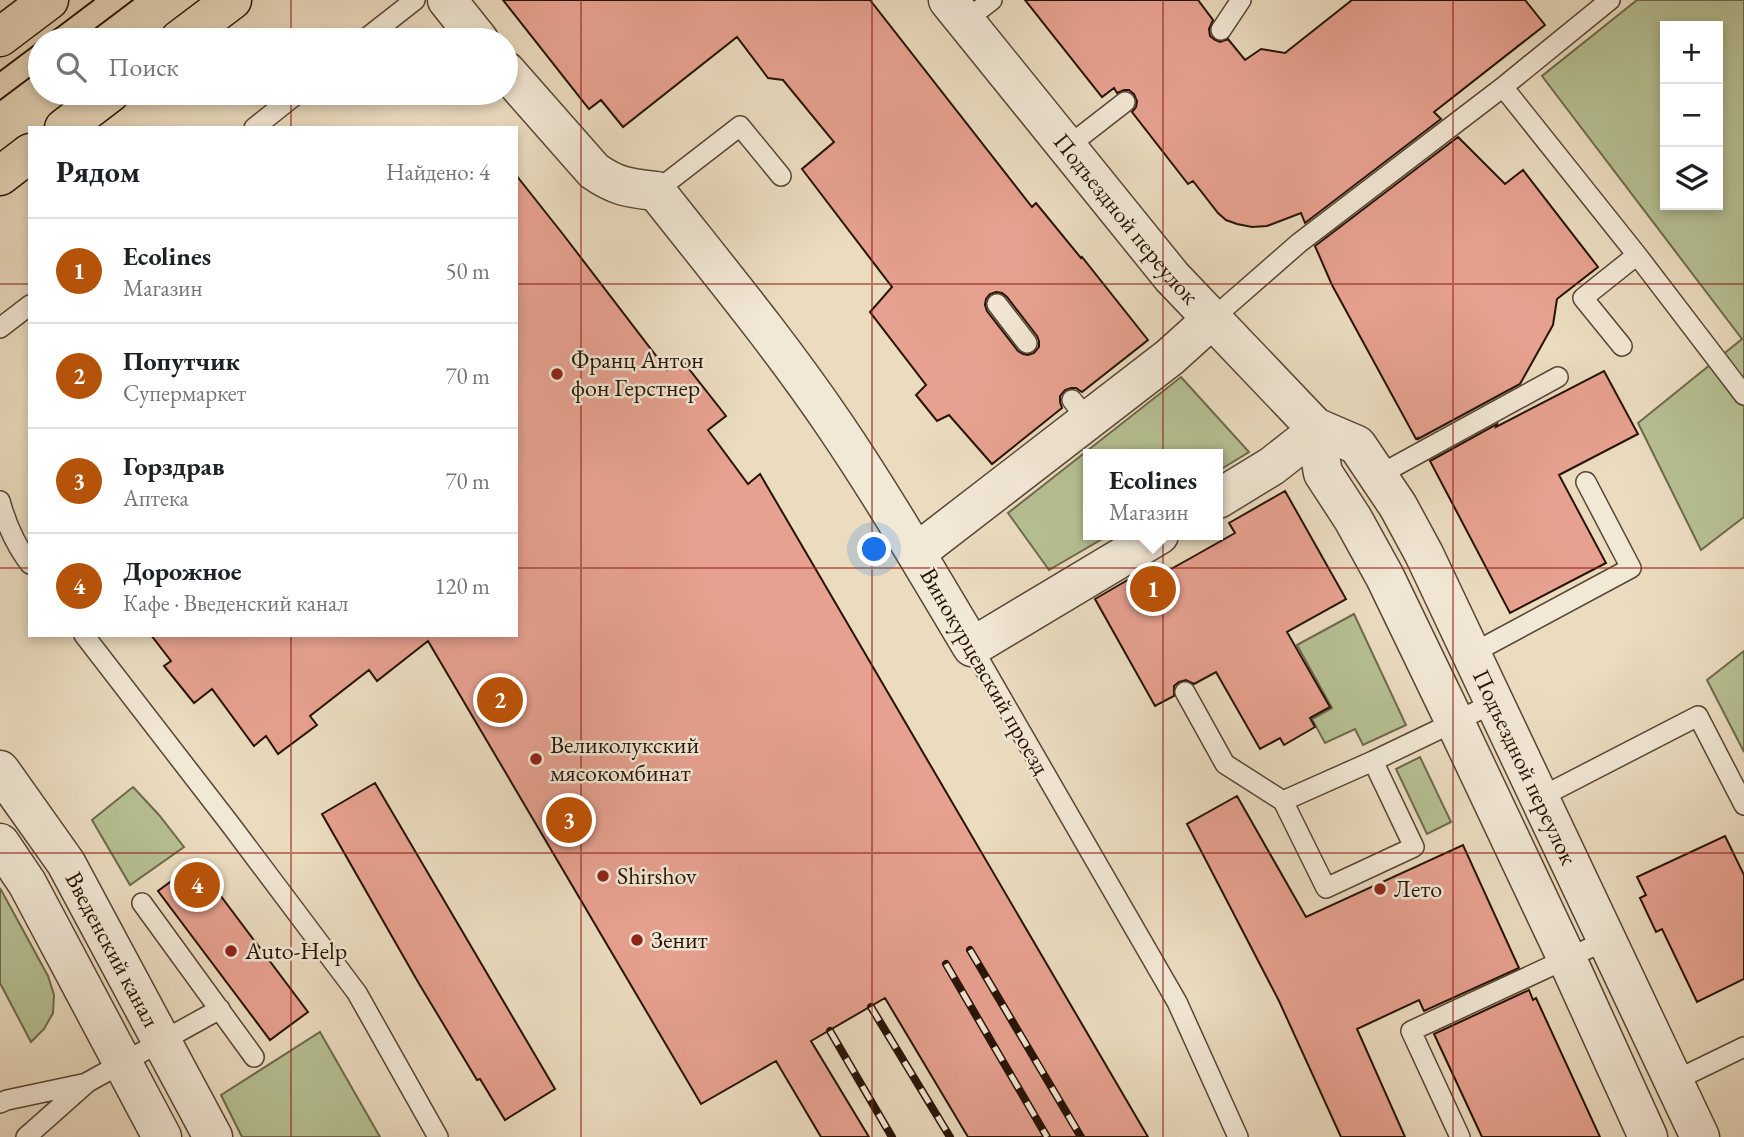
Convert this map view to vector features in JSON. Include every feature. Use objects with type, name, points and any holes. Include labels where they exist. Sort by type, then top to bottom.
[{"type":"main road","points":[[0,37],[49,0]]},
{"type":"main road","points":[[195,28],[232,0]]},
{"type":"main road","points":[[67,126],[94,105]]},
{"type":"main road","points":[[0,176],[28,155]]},
{"type":"street","points":[[447,0],[469,28]]},
{"type":"street","name":"Подъездной переулок","points":[[969,7],[1067,146],[1172,277],[1212,320],[1308,435],[1322,473],[1353,519],[1385,577],[1567,959],[1648,1137]]},
{"type":"street","points":[[518,85],[594,171],[626,188],[656,191]]},
{"type":"street","name":"Винокурцевский проезд","points":[[656,191],[769,334],[834,424],[972,647]]},
{"type":"street","points":[[916,553],[1080,410],[1170,357],[1212,320]]},
{"type":"street","points":[[1223,496],[1272,466],[1308,435]]},
{"type":"street","name":"Подъездной переулок","points":[[1308,435],[1357,445],[1398,506],[1424,554],[1700,1137]]},
{"type":"street","points":[[972,647],[1151,540]]},
{"type":"street","name":"Введенский канал","points":[[0,769],[65,863],[213,1137]]},
{"type":"street","name":"Введенский канал","points":[[0,843],[27,883],[163,1137]]},
{"type":"lane","points":[[379,28],[415,0]]},
{"type":"lane","points":[[1221,30],[1241,0]]},
{"type":"lane","points":[[1212,320],[1299,243],[1503,87],[1610,0]]},
{"type":"lane","points":[[1503,87],[1744,394]]},
{"type":"lane","points":[[1067,146],[1125,102]]},
{"type":"lane","points":[[257,126],[283,105]]},
{"type":"lane","points":[[656,191],[740,126],[781,176]]},
{"type":"lane","points":[[1622,346],[1583,298],[1637,255]]},
{"type":"lane","points":[[997,304],[1027,343]]},
{"type":"lane","points":[[0,328],[28,307]]},
{"type":"lane","points":[[1379,475],[1558,377]]},
{"type":"lane","points":[[1471,654],[1631,568],[1586,482]]},
{"type":"lane","points":[[0,501],[4,516],[28,562]]},
{"type":"lane","points":[[87,637],[356,993],[438,1137]]},
{"type":"lane","name":"Винокурцевский проезд","points":[[972,647],[1177,1002],[1238,1137]]},
{"type":"lane","points":[[1185,692],[1225,764],[1283,800],[1326,888],[1414,847],[1373,761]]},
{"type":"lane","points":[[1283,800],[1373,761],[1494,703]]},
{"type":"lane","points":[[1539,798],[1698,716],[1744,805]]},
{"type":"lane","points":[[142,902],[254,1057]]},
{"type":"lane","points":[[1460,1137],[1411,1031],[1606,940]]},
{"type":"lane","points":[[26,1137],[88,1082],[220,1009]]},
{"type":"lane","points":[[1674,1081],[1744,1047]]},
{"type":"lane","points":[[0,1103],[88,1082]]},
{"type":"green space","points":[[1637,0],[1744,0],[1744,517],[1701,550],[1638,423],[1742,339],[1542,76]]},
{"type":"green space","points":[[1181,377],[1249,452],[1223,468],[1223,449],[1089,449]]},
{"type":"green space","points":[[1083,454],[1083,540],[1100,540],[1049,570],[1008,513]]},
{"type":"green space","points":[[1354,614],[1406,725],[1363,745],[1355,729],[1325,743],[1312,719],[1332,708],[1297,645]]},
{"type":"green space","points":[[1744,651],[1744,752],[1707,680]]},
{"type":"green space","points":[[1420,757],[1451,822],[1427,834],[1396,769]]},
{"type":"green space","points":[[133,787],[184,847],[130,885],[92,820]]},
{"type":"green space","points":[[0,888],[48,976],[54,995],[53,1013],[44,1029],[31,1042],[0,983]]},
{"type":"green space","points":[[320,1032],[380,1137],[242,1137],[221,1095]]},
{"type":"building","points":[[503,0],[870,0],[1032,207],[1036,203],[1148,340],[1082,392],[1076,388],[1065,390],[1060,396],[1062,408],[992,464],[949,415],[937,421],[916,395],[926,385],[870,312],[892,287],[802,169],[834,142],[783,80],[768,78],[737,37],[623,127],[601,100],[589,109]],"holes":[[[1002,293],[1037,336],[1039,347],[1034,353],[1028,355],[1018,351],[987,311],[986,299],[990,294]]]},
{"type":"building","points":[[1025,0],[1198,0],[1213,20],[1209,29],[1210,36],[1220,42],[1228,39],[1245,60],[1261,49],[1285,53],[1352,0],[1525,0],[1545,25],[1434,112],[1441,119],[1305,223],[1301,213],[1267,226],[1252,227],[1226,220],[1193,181],[1188,184],[1132,112],[1137,101],[1134,94],[1129,90],[1117,93],[1114,88],[1102,97]]},
{"type":"building","points":[[1458,137],[1505,184],[1523,170],[1598,267],[1557,299],[1553,325],[1520,384],[1416,439],[1332,285],[1315,246]]},
{"type":"building","points":[[518,178],[667,370],[681,359],[726,416],[708,430],[748,484],[760,474],[1148,1137],[968,1137],[885,998],[811,1041],[869,1137],[821,1137],[776,1061],[701,1104],[428,641],[377,681],[369,670],[310,716],[317,725],[278,754],[266,736],[254,746],[212,689],[194,703],[164,666],[171,661],[153,637],[518,637]]},
{"type":"building","points":[[1604,371],[1638,434],[1559,475],[1606,563],[1510,613],[1430,461]]},
{"type":"building","points":[[1285,491],[1346,599],[1287,632],[1330,707],[1310,718],[1315,727],[1284,745],[1280,738],[1260,749],[1216,672],[1194,684],[1186,680],[1179,682],[1174,686],[1174,696],[1155,706],[1095,599],[1138,574],[1144,584],[1223,540],[1235,533],[1229,523]]},
{"type":"building","points":[[375,783],[555,1089],[505,1120],[480,1079],[477,1080],[418,982],[322,814]]},
{"type":"building","points":[[1237,796],[1306,917],[1463,845],[1519,968],[1424,1011],[1419,1000],[1357,1029],[1405,1137],[1341,1137],[1279,1001],[1187,824]]},
{"type":"building","points":[[1725,836],[1744,875],[1744,979],[1697,1002],[1662,929],[1656,932],[1640,898],[1646,895],[1637,877]]},
{"type":"building","points":[[196,863],[308,1012],[270,1040],[158,891]]},
{"type":"building","points":[[1529,990],[1533,1000],[1536,998],[1600,1137],[1482,1137],[1434,1034]]},
{"type":"tram line","points":[[57,28],[94,0]]},
{"type":"tram line","points":[[96,28],[133,0]]},
{"type":"tram line","points":[[0,71],[28,50]]},
{"type":"tram line","points":[[0,100],[28,79]]},
{"type":"railway","points":[[970,950],[1081,1137]]},
{"type":"railway","points":[[946,964],[1047,1137]]},
{"type":"railway","points":[[871,1007],[950,1137]]},
{"type":"railway","points":[[830,1031],[892,1137]]},
{"type":"place","name":"Франц Антон фон Герстнер","points":[[557,374]]},
{"type":"place","name":"Ecolines","points":[[1153,589]]},
{"type":"place","name":"Попутчик","points":[[500,700]]},
{"type":"place","name":"Великолукский мясокомбинат","points":[[536,759]]},
{"type":"place","name":"Горздрав","points":[[569,820]]},
{"type":"place","name":"Shirshov","points":[[603,876]]},
{"type":"place","name":"Дорожное","points":[[197,885]]},
{"type":"place","name":"Лето","points":[[1380,889]]},
{"type":"place","name":"Зенит","points":[[637,940]]},
{"type":"place","name":"Auto-Help","points":[[231,951]]}]
